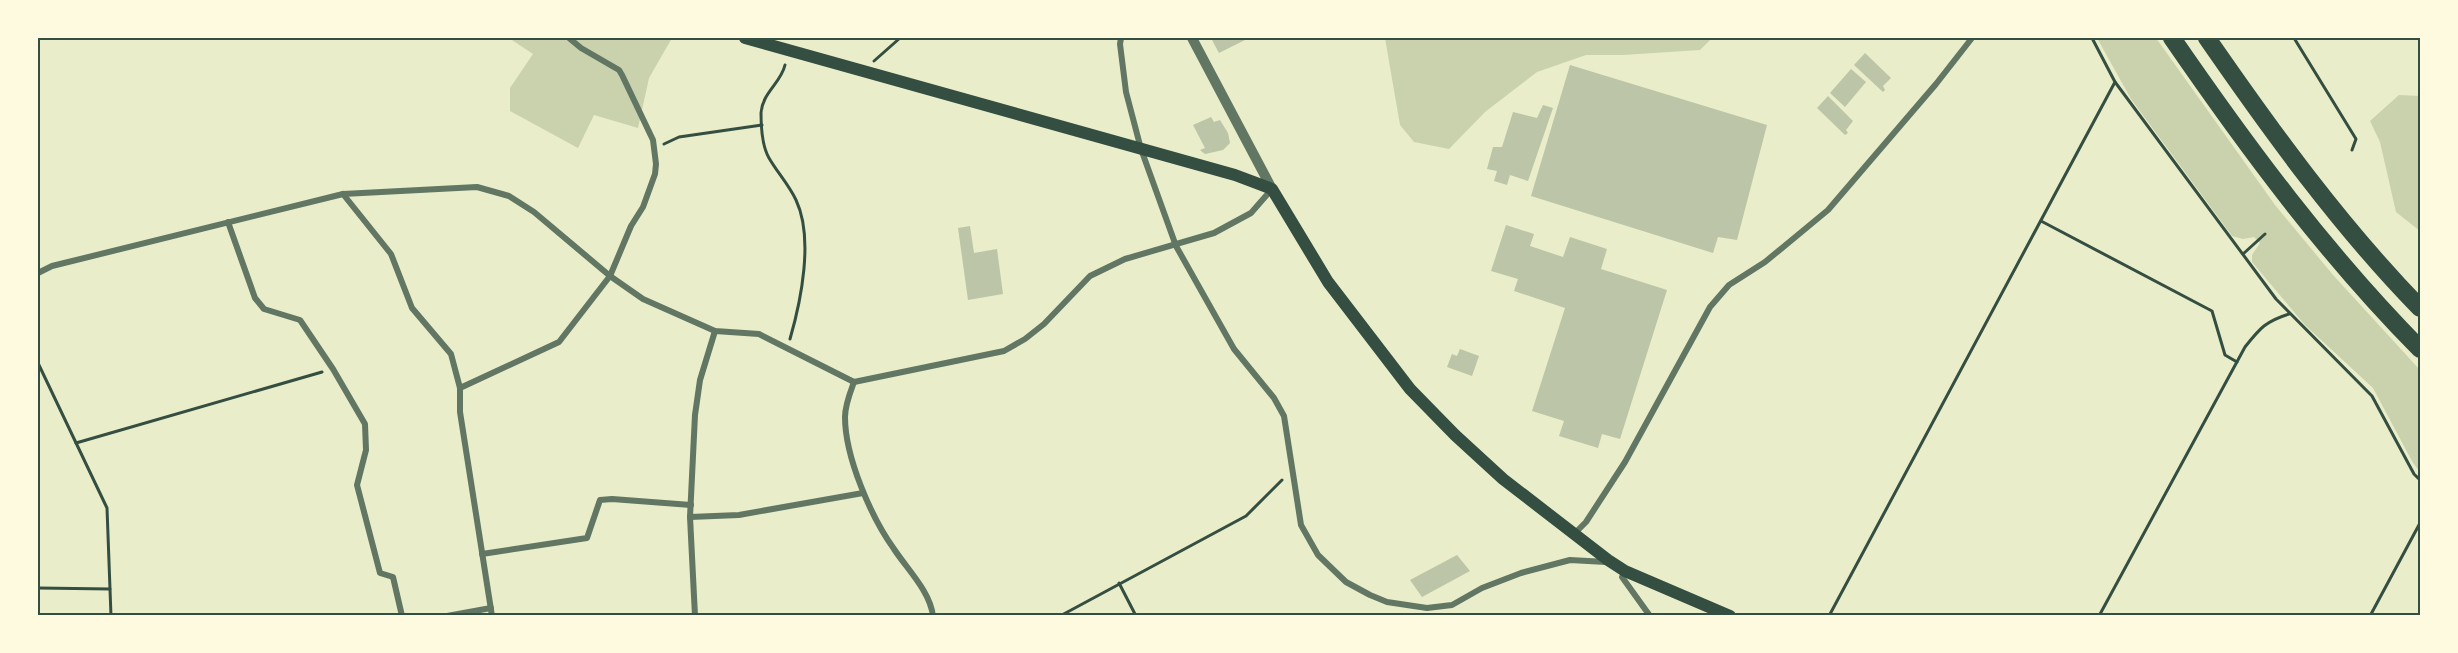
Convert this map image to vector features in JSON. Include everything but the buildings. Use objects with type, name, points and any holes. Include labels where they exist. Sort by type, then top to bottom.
[{"type":"highway","points":[[2172,38],[2234,128],[2308,224],[2388,316],[2421,349]]},
{"type":"highway","points":[[2207,38],[2256,109],[2333,210],[2421,308]]},
{"type":"main road","points":[[745,38],[1235,175],[1272,189],[1328,282],[1410,389],[1455,435],[1503,479],[1608,560],[1625,571],[1730,615]]},
{"type":"street","points":[[460,388],[559,342],[610,276],[651,186],[656,164],[653,140],[619,70],[581,48],[569,38]]},
{"type":"street","points":[[1121,38],[1126,92],[1142,149],[1176,246],[1234,349],[1280,407],[1286,422],[1301,525],[1318,555],[1346,582],[1387,602],[1427,608],[1452,605],[1482,588],[1521,573],[1570,560],[1596,560],[1604,563],[1608,560]]},
{"type":"street","points":[[38,273],[52,266],[343,194],[477,187],[509,196],[534,212],[610,276],[643,299],[715,331],[759,334],[854,382],[1004,351],[1025,339],[1044,324],[1090,276],[1125,260],[1214,233],[1251,213],[1272,189],[1192,38]]},
{"type":"street","points":[[1574,534],[1586,522],[1625,462],[1710,307],[1729,285],[1765,262],[1828,210],[1936,84],[1972,38]]},
{"type":"street","points":[[343,194],[391,254],[412,308],[451,354],[460,388],[460,412],[491,612],[447,615]]},
{"type":"street","points":[[228,222],[255,298],[264,309],[300,320],[333,369],[365,424],[366,450],[357,485],[380,573],[393,577],[402,615]]},
{"type":"street","points":[[695,615],[690,517],[695,415],[700,380],[715,331]]},
{"type":"street","points":[[854,382],[845,417],[850,448],[863,493],[883,533],[922,589],[933,615]]},
{"type":"street","points":[[690,517],[739,515],[863,493]]},
{"type":"street","points":[[482,554],[587,538],[600,500],[691,506]]},
{"type":"street","points":[[1625,571],[1622,577],[1650,615]]},
{"type":"path","points":[[866,72],[872,63],[900,38]]},
{"type":"path","points":[[2092,38],[2115,82],[2289,314],[2372,396],[2414,474],[2421,480]]},
{"type":"path","points":[[2294,38],[2356,139],[2352,150]]},
{"type":"path","points":[[785,48],[785,67],[762,102],[762,125],[768,157],[796,200],[803,227],[804,273],[788,347]]},
{"type":"path","points":[[1829,615],[2115,82]]},
{"type":"path","points":[[655,148],[679,137],[762,125]]},
{"type":"path","points":[[2041,221],[2212,312],[2225,355],[2236,362]]},
{"type":"path","points":[[2243,254],[2265,234]]},
{"type":"path","points":[[2099,615],[2245,347],[2271,320],[2289,314]]},
{"type":"path","points":[[38,363],[107,508],[111,615]]},
{"type":"path","points":[[76,443],[333,369]]},
{"type":"path","points":[[1060,615],[1246,516],[1293,468]]},
{"type":"path","points":[[2370,615],[2421,523]]},
{"type":"path","points":[[1119,583],[1136,615]]},
{"type":"path","points":[[38,588],[110,589]]},
{"type":"green space","points":[[509,38],[672,38],[649,78],[638,128],[594,115],[578,148],[510,111],[510,88],[533,54]]},
{"type":"green space","points":[[1385,38],[1712,38],[1700,50],[1586,55],[1537,72],[1485,112],[1449,149],[1414,142],[1400,125]]},
{"type":"green space","points":[[2097,38],[2156,38],[2275,205],[2333,275],[2420,370],[2420,472],[2373,388],[2305,325],[2252,262],[2252,255],[2260,243],[2254,237],[2243,239],[2232,236],[2131,99]]},
{"type":"green space","points":[[2399,95],[2420,96],[2420,231],[2396,212],[2380,142],[2370,121]]}]
